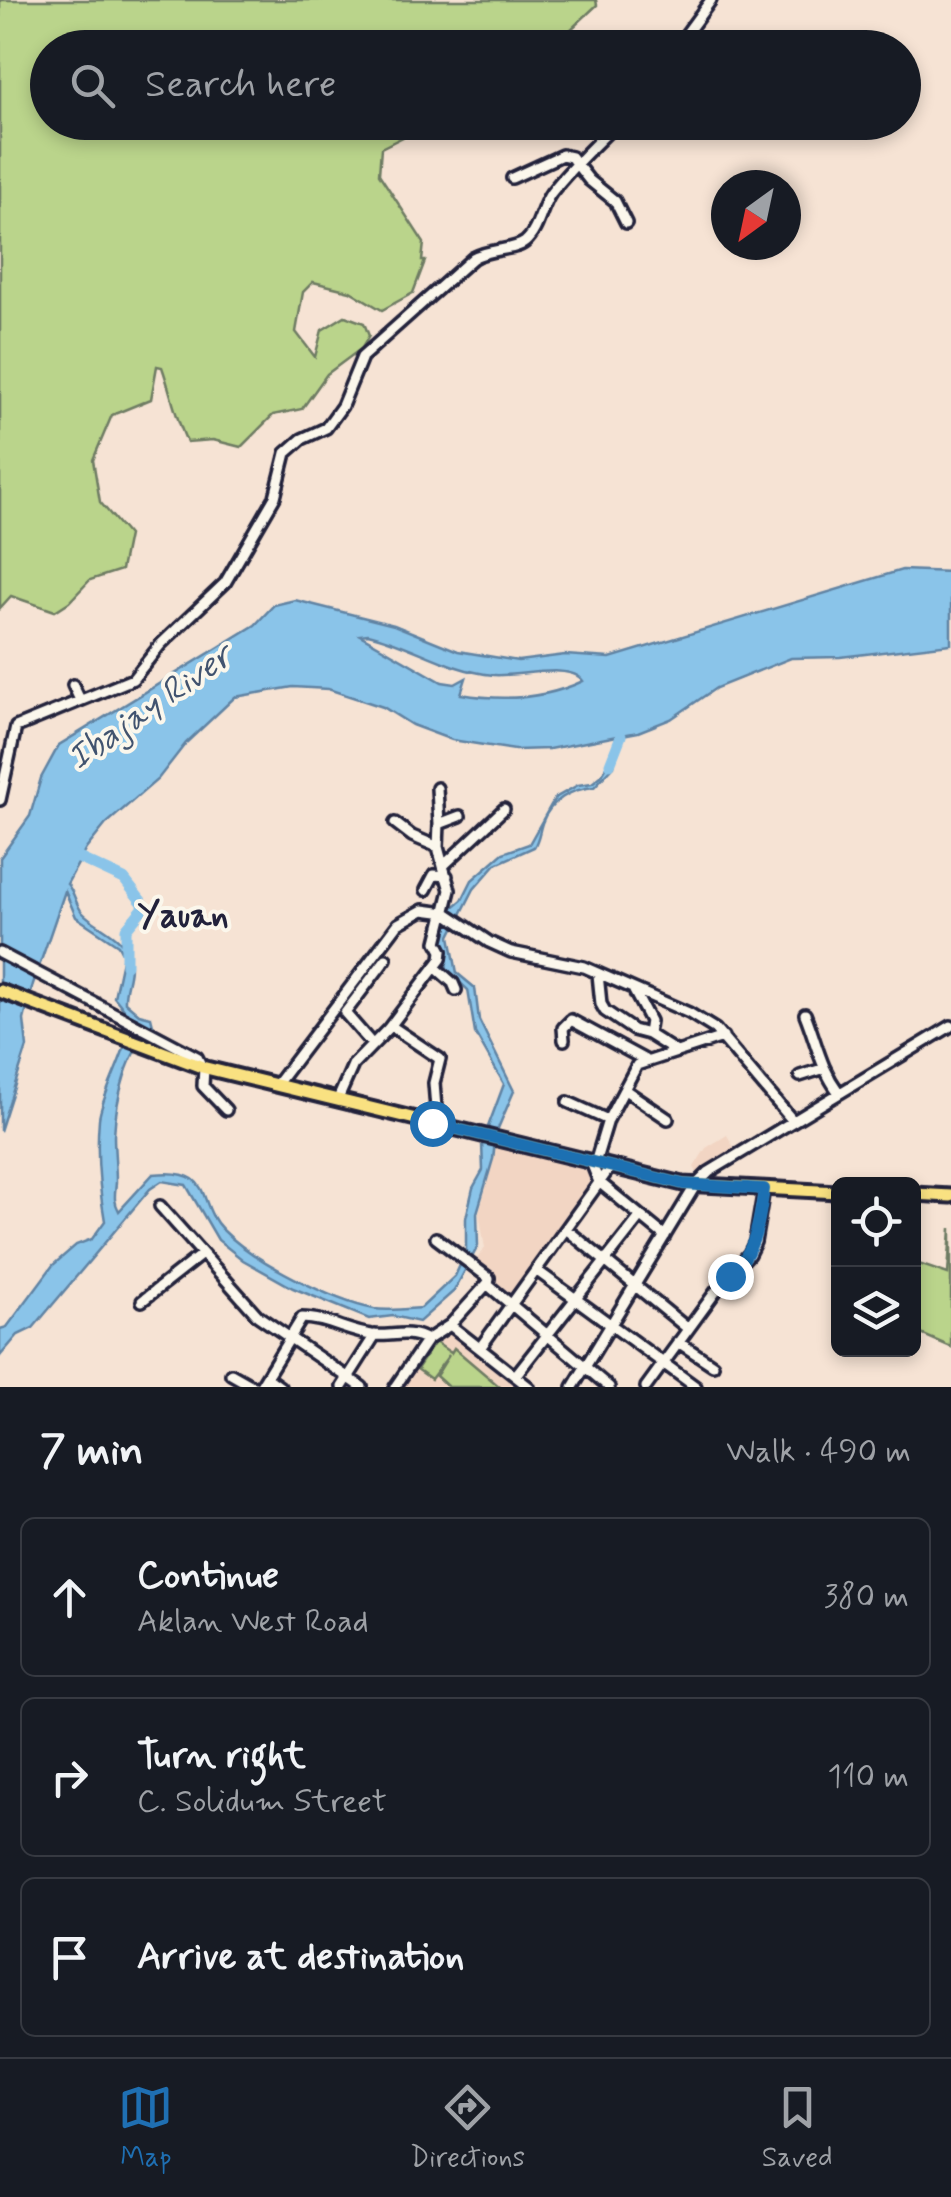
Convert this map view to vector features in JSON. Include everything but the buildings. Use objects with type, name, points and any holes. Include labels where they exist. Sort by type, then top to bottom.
[{"type":"main road","points":[[0,991],[203,1067],[593,1162],[695,1186],[831,1192]]},
{"type":"main road","points":[[921,1194],[951,1196]]},
{"type":"street","points":[[689,30],[711,0]]},
{"type":"street","points":[[0,800],[16,728],[132,679],[161,644],[225,584],[275,497],[286,453],[302,439],[326,428],[342,406],[362,357],[473,258],[488,250],[509,249],[524,243],[548,196],[600,140]]},
{"type":"street","points":[[512,178],[562,155],[571,157],[589,180],[615,201],[626,223]]},
{"type":"street","points":[[73,686],[80,700]]},
{"type":"street","points":[[338,1100],[353,1065],[391,1026],[436,968],[442,954],[437,942],[450,890],[438,847],[437,788]]},
{"type":"street","points":[[426,890],[434,876],[445,871],[504,809]]},
{"type":"street","points":[[438,824],[460,816]]},
{"type":"street","points":[[395,823],[412,836],[438,847]]},
{"type":"street","points":[[278,1084],[398,924],[423,910],[446,913],[511,952],[552,958],[689,1013],[723,1037],[793,1121]]},
{"type":"street","points":[[0,953],[197,1057],[203,1067],[203,1086],[226,1110]]},
{"type":"street","points":[[372,1044],[345,1012],[386,959]]},
{"type":"street","points":[[436,968],[456,990]]},
{"type":"street","points":[[598,974],[605,1010],[633,1030],[648,1034],[675,1051]]},
{"type":"street","points":[[632,988],[650,1022],[648,1034]]},
{"type":"street","points":[[805,1014],[822,1068],[839,1093]]},
{"type":"street","points":[[564,1040],[563,1028],[571,1020],[645,1060]]},
{"type":"street","points":[[391,1026],[440,1059],[432,1123]]},
{"type":"street","points":[[573,1387],[695,1186],[709,1172],[951,1026]]},
{"type":"street","points":[[665,1236],[600,1182],[593,1162],[608,1120],[637,1065],[723,1037]]},
{"type":"street","points":[[800,1076],[822,1068]]},
{"type":"street","points":[[625,1090],[668,1120]]},
{"type":"street","points":[[568,1102],[608,1120]]},
{"type":"street","points":[[480,1348],[610,1166]]},
{"type":"street","points":[[646,1387],[718,1287],[750,1254],[764,1189]]},
{"type":"street","points":[[160,1206],[246,1305],[345,1382],[362,1387]]},
{"type":"street","points":[[515,1376],[640,1217]]},
{"type":"street","points":[[566,1229],[687,1328]]},
{"type":"street","points":[[395,1387],[426,1340],[450,1324],[490,1279],[436,1238]]},
{"type":"street","points":[[142,1301],[202,1254]]},
{"type":"street","points":[[536,1270],[696,1387]]},
{"type":"street","points":[[488,1283],[609,1387]]},
{"type":"street","points":[[260,1384],[302,1318],[375,1335],[416,1334],[426,1340]]},
{"type":"street","points":[[450,1324],[528,1387]]},
{"type":"street","points":[[345,1382],[375,1335]]},
{"type":"street","points":[[678,1342],[714,1364]]},
{"type":"street","points":[[232,1374],[280,1387]]},
{"type":"shaded area","points":[[727,1135],[736,1151],[699,1177],[694,1167],[706,1148]]},
{"type":"shaded area","points":[[497,1144],[580,1164],[592,1178],[588,1190],[510,1298],[473,1264],[485,1248],[479,1213]]},
{"type":"shaded area","points":[[453,1331],[523,1387],[399,1387],[429,1341]]},
{"type":"green space","points":[[0,0],[596,0],[597,5],[570,30],[30,30],[30,140],[397,140],[381,148],[379,174],[424,243],[425,261],[413,293],[382,310],[350,291],[313,282],[303,292],[296,332],[315,357],[322,330],[345,316],[364,323],[369,336],[362,348],[327,374],[302,409],[273,415],[241,447],[213,440],[187,442],[162,367],[157,366],[151,399],[112,415],[93,460],[100,502],[128,535],[121,570],[90,580],[55,611],[11,596],[0,608]]},
{"type":"green space","points":[[951,1228],[951,1347],[921,1334],[921,1265],[948,1274]]},
{"type":"green space","points":[[435,1342],[451,1353],[454,1348],[500,1387],[448,1387],[436,1376],[449,1355],[431,1379],[417,1369]]},
{"type":"water","name":"Ibajay River","points":[[902,570],[951,572],[951,644],[840,657],[791,658],[716,688],[671,719],[638,732],[549,749],[515,750],[452,740],[412,725],[383,707],[328,689],[293,687],[235,697],[186,743],[158,779],[106,824],[86,849],[67,884],[82,912],[125,948],[130,968],[125,1002],[139,1014],[151,1017],[153,1025],[136,1049],[120,1091],[114,1135],[116,1204],[119,1211],[153,1174],[187,1176],[201,1189],[215,1219],[236,1242],[316,1289],[374,1309],[421,1308],[455,1276],[466,1252],[466,1218],[473,1188],[483,1170],[482,1143],[504,1084],[475,1033],[468,990],[447,970],[443,934],[452,908],[462,900],[472,880],[503,853],[529,844],[555,798],[601,776],[617,749],[614,766],[594,787],[570,793],[550,808],[534,847],[496,864],[474,889],[450,936],[457,973],[475,988],[479,1020],[514,1091],[496,1133],[493,1159],[477,1213],[478,1246],[454,1291],[419,1322],[393,1316],[369,1319],[293,1288],[243,1260],[218,1240],[186,1185],[162,1181],[150,1189],[33,1328],[18,1335],[0,1356],[0,1329],[7,1327],[53,1265],[76,1245],[92,1239],[105,1221],[99,1119],[129,1025],[128,1016],[114,997],[123,955],[118,945],[76,917],[65,891],[33,984],[24,1020],[27,1047],[0,1131],[0,858],[30,816],[41,778],[59,745],[255,625],[274,605],[295,600],[394,625],[458,651],[518,661],[565,655],[610,658]],"holes":[[[360,635],[384,638],[477,672],[504,675],[556,671],[577,675],[583,681],[554,692],[523,697],[461,694],[466,678],[455,684],[442,682]]]},
{"type":"waterway","points":[[610,764],[621,736]]},
{"type":"waterway","points":[[68,853],[124,879],[145,906],[126,929],[126,965]]},
{"type":"district","name":"Yauan","points":[[183,914]]},
{"type":"route","points":[[432,1123],[683,1184],[764,1189],[755,1242],[743,1264],[730,1276]]}]
